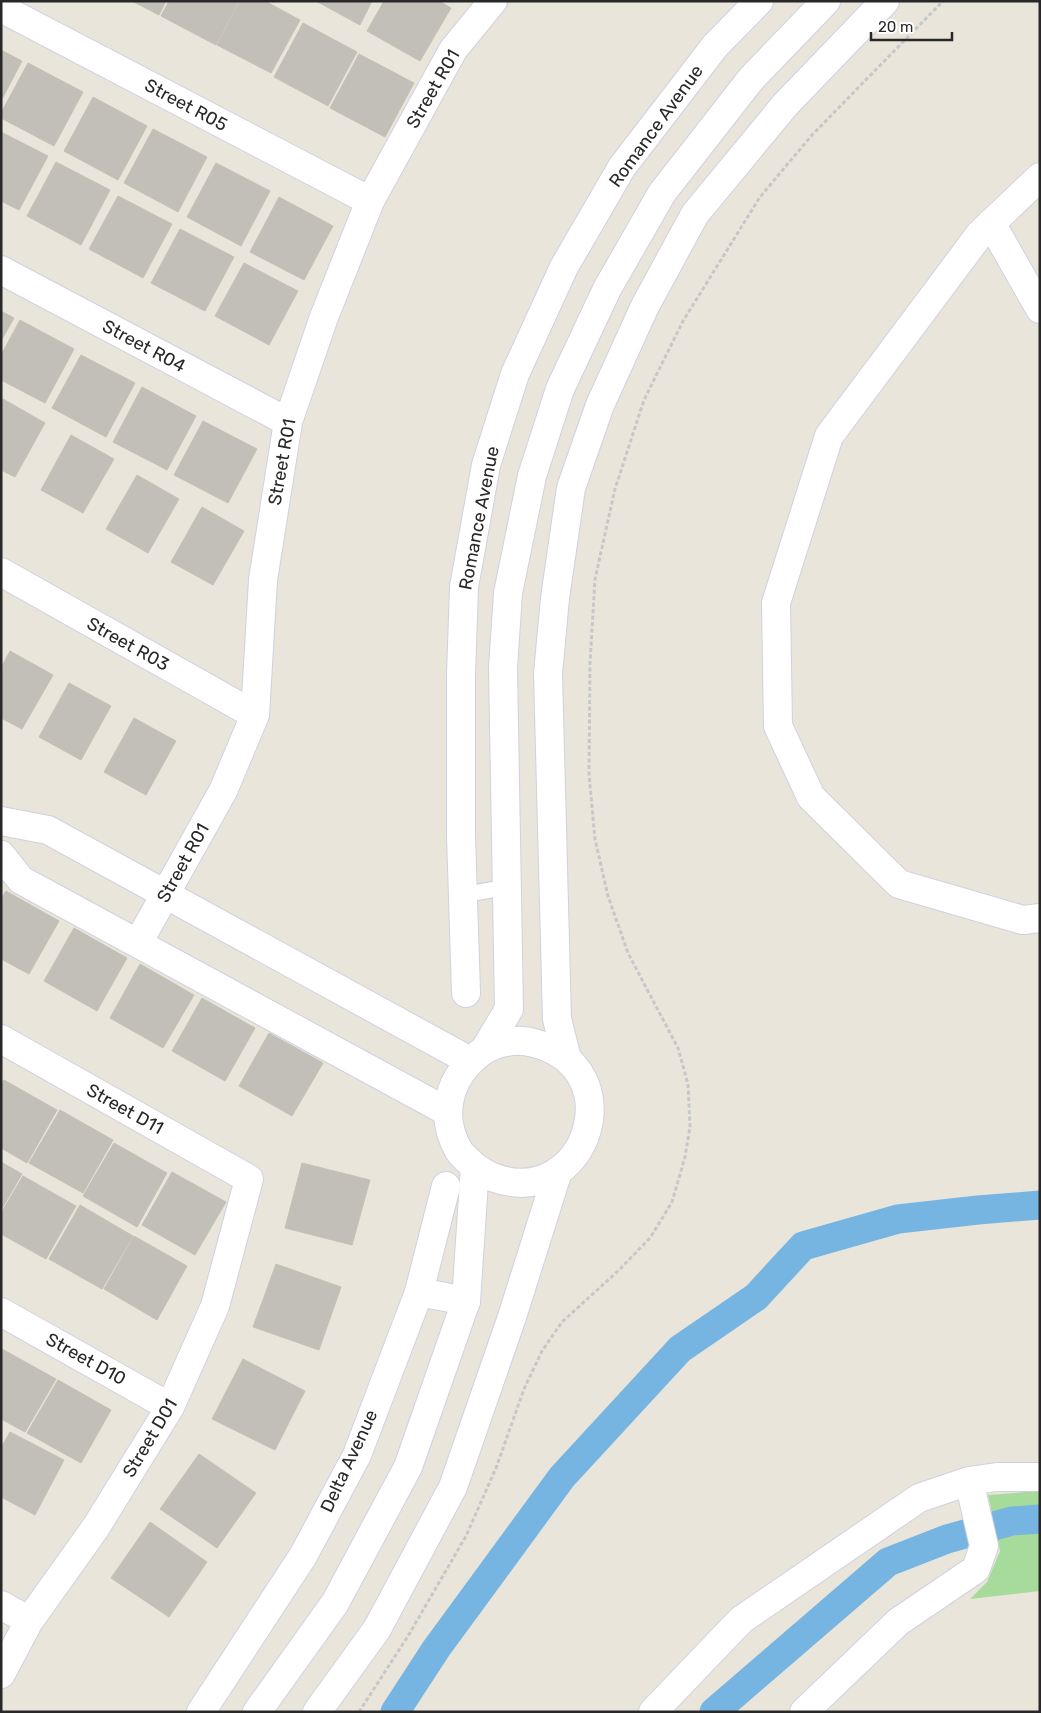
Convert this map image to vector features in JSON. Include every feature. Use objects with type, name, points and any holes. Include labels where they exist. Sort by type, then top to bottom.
[{"type":"street","name":"Street R01","points":[[138,943],[223,791],[254,715],[263,580],[288,422],[324,317],[370,201],[453,50],[494,1]]},
{"type":"street","name":"Romance Avenue","points":[[466,993],[461,825],[464,587],[486,465],[515,374],[564,267],[622,167],[715,46],[759,1]]},
{"type":"street","points":[[477,1055],[506,1042],[528,1041],[549,1047],[567,1059],[581,1076],[589,1096],[590,1117],[585,1138],[574,1157],[558,1171],[538,1180],[516,1183],[494,1178],[475,1167],[460,1151],[451,1130],[448,1112],[450,1093],[458,1076],[477,1055],[509,1009],[503,668],[508,593],[532,476],[560,389],[607,289],[662,193],[751,79],[826,1]]},
{"type":"street","points":[[567,1059],[557,1019],[548,674],[555,598],[571,488],[600,405],[645,306],[695,214],[784,105],[885,1]]},
{"type":"street","name":"Street R05","points":[[1,8],[370,201]]},
{"type":"street","points":[[1040,177],[980,234],[828,436],[776,603],[778,726],[812,797],[899,884],[1023,920],[1040,918]]},
{"type":"street","points":[[991,223],[1040,309]]},
{"type":"street","name":"Street R04","points":[[1,270],[288,422]]},
{"type":"street","name":"Street R03","points":[[1,572],[254,715]]},
{"type":"street","points":[[1,820],[48,830],[166,894],[477,1055]]},
{"type":"street","points":[[1,855],[21,880],[448,1112]]},
{"type":"street","name":"Street D11","points":[[1,1039],[249,1179]]},
{"type":"street","points":[[257,1712],[336,1603],[408,1467],[466,1301],[475,1167]]},
{"type":"street","points":[[317,1712],[377,1629],[453,1487],[512,1317],[558,1171]]},
{"type":"street","name":"Street D01","points":[[1,1674],[29,1620],[96,1527],[170,1407],[215,1306],[249,1179]]},
{"type":"street","name":"Delta Avenue","points":[[201,1712],[303,1556],[356,1455],[419,1292],[446,1186]]},
{"type":"street","points":[[419,1292],[466,1301]]},
{"type":"street","name":"Street D10","points":[[1,1312],[170,1407]]},
{"type":"street","points":[[653,1712],[741,1620],[919,1498],[969,1480],[998,1477],[1040,1477]]},
{"type":"street","points":[[804,1712],[898,1622],[976,1569],[984,1546],[969,1480]]},
{"type":"street","points":[[1,1605],[29,1620]]},
{"type":"lane","points":[[464,895],[506,888]]},
{"type":"path","points":[[358,1712],[408,1636],[466,1536],[496,1468],[524,1388],[542,1351],[562,1322],[618,1271],[650,1238],[672,1202],[686,1157],[690,1127],[688,1084],[678,1048],[628,953],[608,896],[594,839],[588,774],[590,664],[595,579],[615,489],[644,400],[684,320],[760,197],[812,135],[943,1]]},
{"type":"green space","points":[[1040,1491],[1040,1591],[970,1599],[987,1582],[1000,1551],[988,1495]]},
{"type":"building","points":[[132,1],[166,1],[159,15]]},
{"type":"building","points":[[169,1],[239,1],[216,45],[161,16]]},
{"type":"building","points":[[240,1],[265,1],[300,20],[271,73],[217,45]]},
{"type":"building","points":[[316,1],[372,1],[360,25]]},
{"type":"building","points":[[384,1],[439,1],[451,8],[420,61],[367,31]]},
{"type":"building","points":[[303,23],[357,52],[328,106],[274,77]]},
{"type":"building","points":[[1,50],[22,61],[1,101]]},
{"type":"building","points":[[359,54],[414,83],[385,137],[330,108]]},
{"type":"building","points":[[28,63],[83,92],[54,146],[1,118],[1,113]]},
{"type":"building","points":[[93,97],[147,126],[118,180],[64,151]]},
{"type":"building","points":[[153,129],[207,157],[178,212],[124,183]]},
{"type":"building","points":[[1,132],[48,156],[19,210],[1,201]]},
{"type":"building","points":[[56,162],[110,190],[81,245],[27,216]]},
{"type":"building","points":[[216,163],[270,191],[241,246],[187,217]]},
{"type":"building","points":[[118,196],[172,224],[143,278],[89,249]]},
{"type":"building","points":[[279,197],[333,226],[304,280],[250,252]]},
{"type":"building","points":[[180,229],[234,257],[205,311],[151,283]]},
{"type":"building","points":[[244,263],[298,291],[269,345],[215,316]]},
{"type":"building","points":[[1,311],[14,318],[1,341]]},
{"type":"building","points":[[20,320],[74,349],[45,403],[1,380],[1,355]]},
{"type":"building","points":[[81,355],[135,383],[106,437],[52,408]]},
{"type":"building","points":[[142,387],[196,416],[167,470],[113,442]]},
{"type":"building","points":[[3,399],[45,423],[15,477],[1,470],[1,402]]},
{"type":"building","points":[[203,421],[257,449],[228,503],[174,475]]},
{"type":"building","points":[[71,435],[114,459],[83,513],[41,490]]},
{"type":"building","points":[[137,475],[179,499],[148,553],[106,529]]},
{"type":"building","points":[[202,507],[244,531],[213,585],[171,562]]},
{"type":"building","points":[[10,651],[53,675],[22,729],[1,718],[1,668]]},
{"type":"building","points":[[69,683],[111,706],[81,760],[39,737]]},
{"type":"building","points":[[134,718],[176,741],[146,795],[104,772]]},
{"type":"building","points":[[6,891],[59,921],[29,974],[1,959],[1,899]]},
{"type":"building","points":[[74,928],[127,958],[97,1011],[44,981]]},
{"type":"building","points":[[140,964],[194,995],[163,1048],[110,1018]]},
{"type":"building","points":[[202,998],[255,1028],[225,1081],[172,1051]]},
{"type":"building","points":[[269,1033],[323,1063],[292,1116],[239,1086]]},
{"type":"building","points":[[4,1080],[57,1110],[27,1163],[1,1148],[1,1084]]},
{"type":"building","points":[[60,1110],[113,1140],[83,1193],[29,1163]]},
{"type":"building","points":[[114,1143],[167,1173],[137,1227],[83,1196]]},
{"type":"building","points":[[1,1162],[22,1174],[1,1210]]},
{"type":"building","points":[[302,1163],[370,1180],[352,1245],[285,1228]]},
{"type":"building","points":[[172,1172],[226,1202],[195,1255],[142,1225]]},
{"type":"building","points":[[23,1176],[76,1206],[46,1259],[1,1234],[1,1213]]},
{"type":"building","points":[[80,1205],[133,1236],[102,1289],[49,1259]]},
{"type":"building","points":[[134,1236],[187,1266],[157,1320],[104,1289]]},
{"type":"building","points":[[276,1264],[341,1287],[319,1350],[253,1327]]},
{"type":"building","points":[[2,1349],[56,1379],[25,1432],[1,1419]]},
{"type":"building","points":[[243,1359],[305,1391],[275,1450],[212,1419]]},
{"type":"building","points":[[58,1380],[111,1410],[81,1463],[27,1433]]},
{"type":"building","points":[[10,1432],[64,1460],[35,1515],[1,1497],[1,1448]]},
{"type":"building","points":[[199,1454],[256,1493],[217,1548],[160,1509]]},
{"type":"building","points":[[150,1522],[207,1562],[169,1617],[111,1578]]},
{"type":"waterway","points":[[395,1712],[436,1649],[562,1477],[680,1349],[756,1297],[803,1246],[898,1219],[1040,1205]]},
{"type":"waterway","points":[[714,1712],[888,1562],[947,1539],[1012,1521],[1040,1519]]}]
